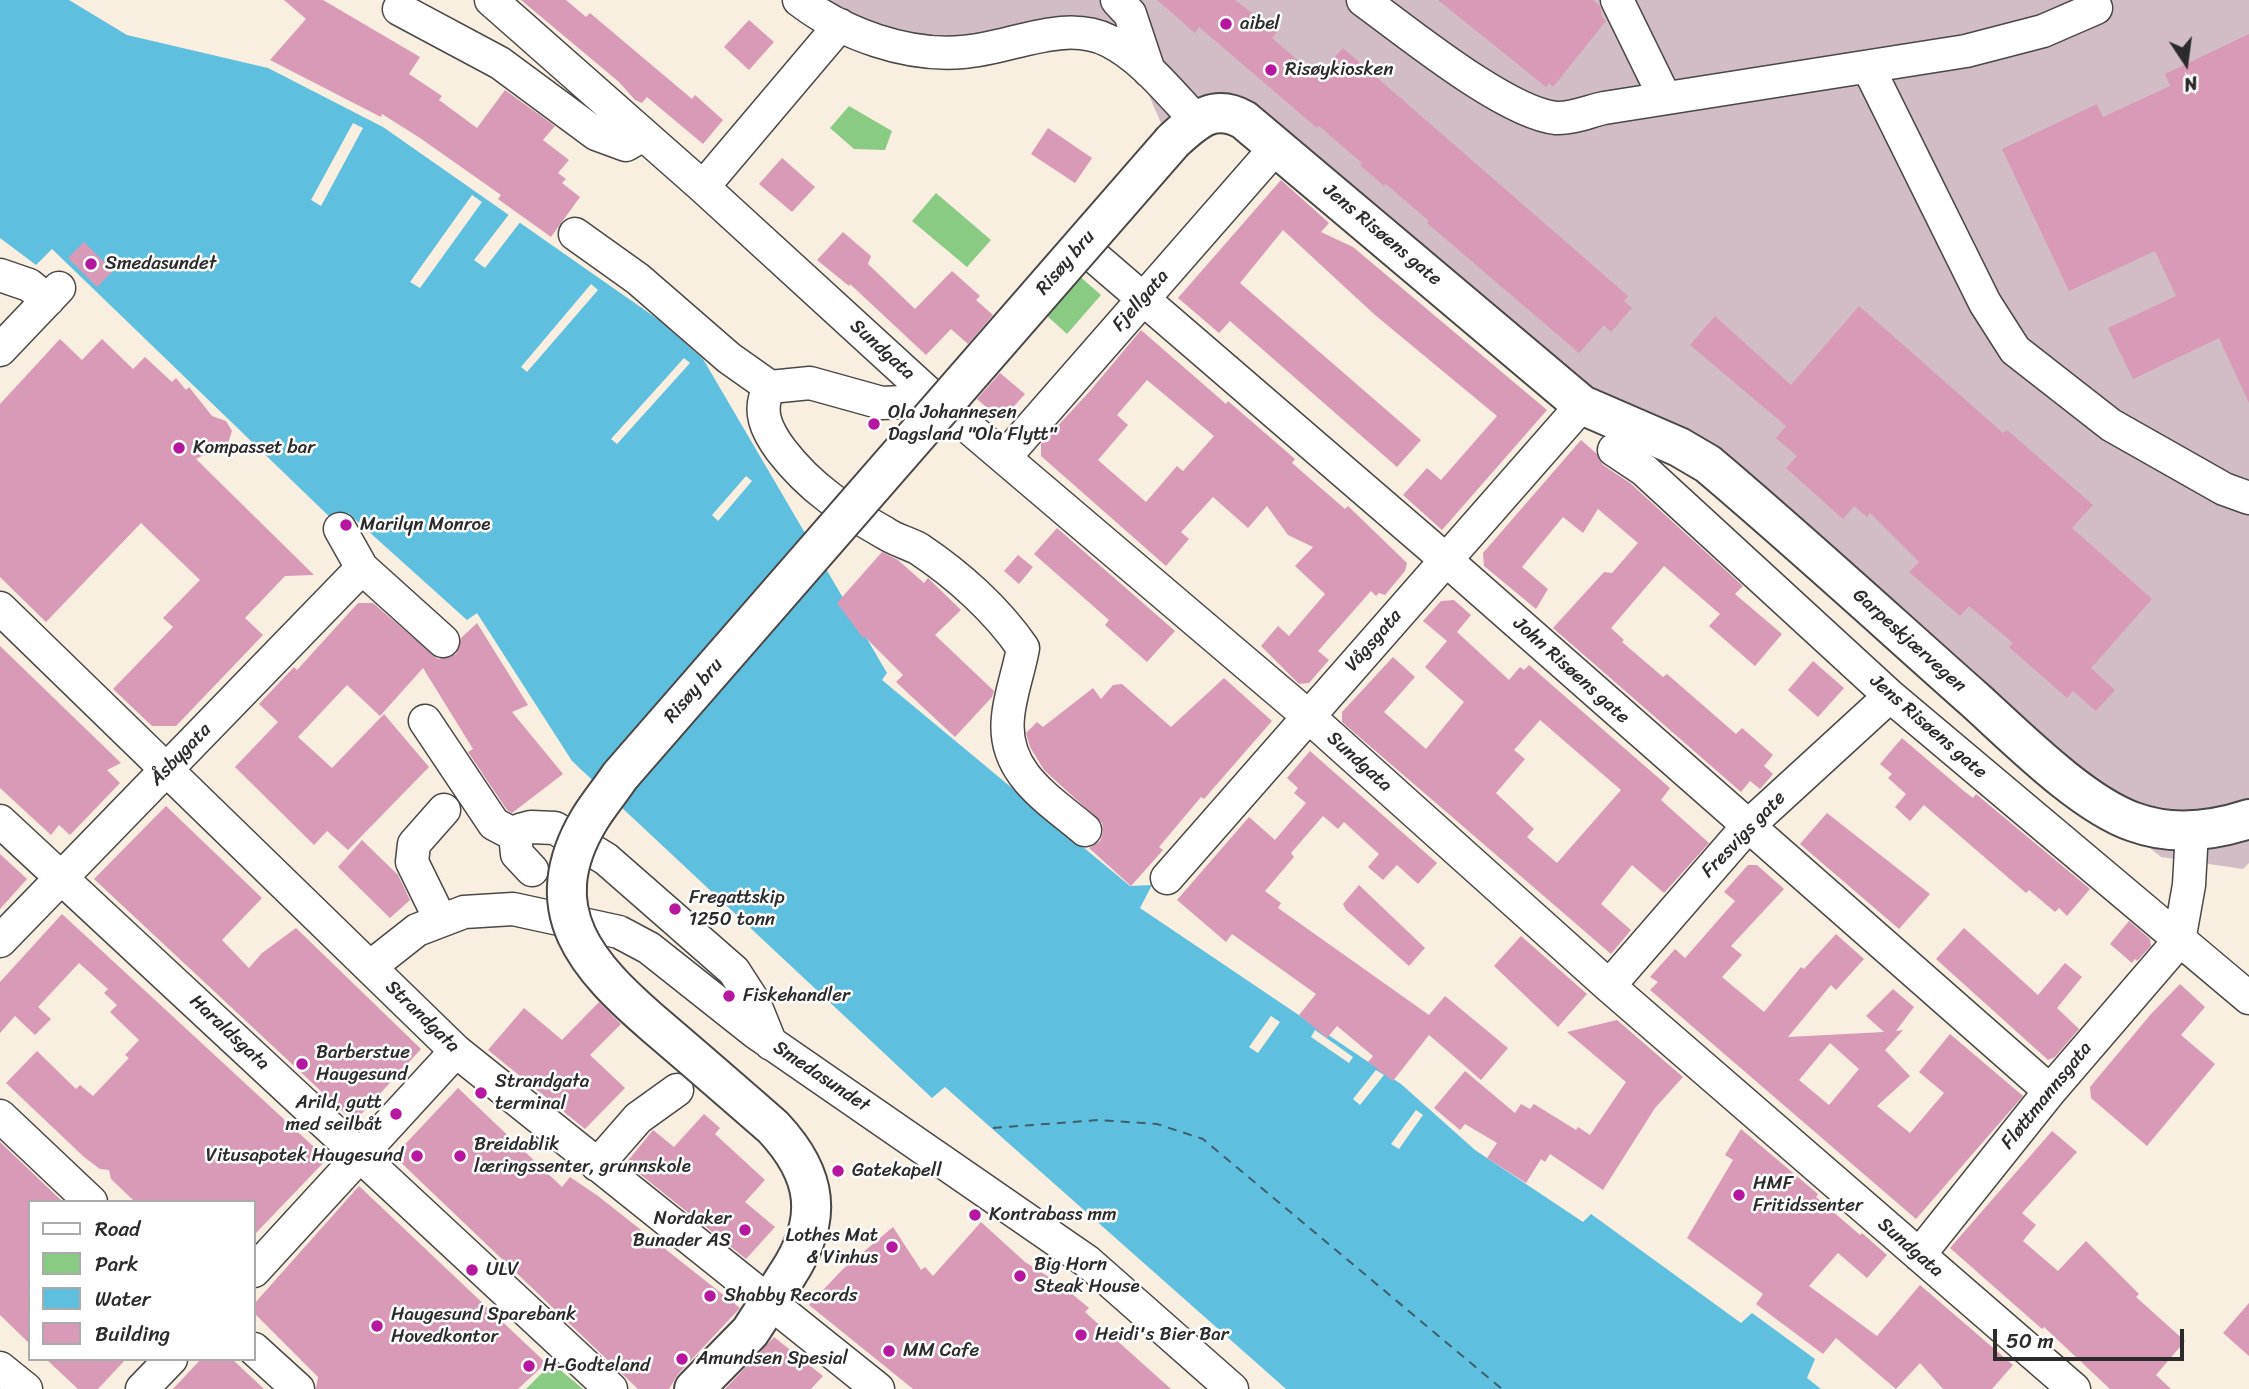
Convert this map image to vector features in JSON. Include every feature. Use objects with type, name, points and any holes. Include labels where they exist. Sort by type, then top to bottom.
[{"type":"main road","name":"Jens Risøens gate","points":[[1184,130],[1218,111],[1236,115],[1277,146],[1582,405]]},
{"type":"main road","name":"Risøy bru","points":[[694,1389],[750,1332],[800,1255],[811,1214],[811,1188],[804,1167],[773,1127],[608,982],[584,952],[570,920],[568,905],[570,870],[576,845],[589,820],[620,776],[1184,130]]},
{"type":"main road","name":"Garpeskjærvegen","points":[[1582,405],[1679,447],[1708,464],[1990,714],[2102,805],[2134,822],[2161,830],[2192,831],[2224,827],[2249,819]]},
{"type":"street","name":"Sundgata","points":[[491,0],[703,187],[927,392],[1308,716],[1609,986],[2074,1389]]},
{"type":"street","points":[[799,0],[840,25],[929,54],[964,52],[1066,32],[1080,33],[1111,42],[1149,71]]},
{"type":"street","points":[[1117,0],[1130,15],[1149,71],[1184,130]]},
{"type":"street","points":[[1363,0],[1462,71],[1520,107],[1558,118],[1665,98],[1966,51],[2043,32],[2096,8]]},
{"type":"street","points":[[1617,0],[1665,98]]},
{"type":"street","points":[[399,9],[500,63],[596,134],[626,145],[643,135]]},
{"type":"street","points":[[703,187],[840,25]]},
{"type":"street","points":[[1868,67],[1984,303],[2015,350],[2111,425],[2224,489],[2249,498]]},
{"type":"street","name":"Fjellgata","points":[[1005,457],[1277,146]]},
{"type":"street","points":[[575,234],[638,279],[729,358],[770,387],[810,383],[882,403],[903,402],[927,392]]},
{"type":"street","name":"John Risøens gate","points":[[1091,254],[1445,559],[1746,827],[2050,1091]]},
{"type":"street","points":[[0,275],[54,294],[0,350]]},
{"type":"street","points":[[770,387],[763,412],[768,433],[803,479],[826,498],[887,535],[917,549],[1005,622],[1023,648],[1008,715],[1007,747],[1026,779],[1085,830]]},
{"type":"street","name":"Vågsgata","points":[[1167,878],[1582,405]]},
{"type":"street","name":"Jens Risøens gate","points":[[1614,450],[1644,470],[1891,696],[2249,998]]},
{"type":"street","points":[[340,529],[362,568],[443,641]]},
{"type":"street","name":"Åsbygata","points":[[0,941],[362,568]]},
{"type":"street","name":"Strandgata","points":[[0,608],[456,1051],[597,1165],[778,1288],[878,1389]]},
{"type":"street","name":"Fresvigs gate","points":[[1609,986],[1746,827],[1891,696]]},
{"type":"street","points":[[425,721],[494,824],[515,835]]},
{"type":"street","points":[[440,919],[412,862],[414,844],[444,810]]},
{"type":"street","name":"Haraldsgata","points":[[0,821],[611,1389]]},
{"type":"street","points":[[515,835],[520,830],[531,827],[555,828],[606,859],[734,971],[754,1002],[771,1044]]},
{"type":"street","points":[[2179,941],[2189,885],[2192,831]]},
{"type":"street","points":[[515,835],[517,854],[532,870]]},
{"type":"street","name":"Smedasundet","points":[[370,967],[389,950],[440,919],[488,908],[513,909],[619,932],[649,948],[718,1006],[771,1044],[1088,1262],[1232,1389]]},
{"type":"street","name":"Fløttmannsgata","points":[[1919,1255],[2050,1091],[2179,941]]},
{"type":"street","points":[[256,1269],[456,1051]]},
{"type":"street","points":[[597,1165],[638,1118],[677,1090]]},
{"type":"street","points":[[0,1116],[89,1200]]},
{"type":"street","points":[[256,1351],[298,1389]]},
{"type":"street","points":[[142,1389],[169,1361]]},
{"type":"street","points":[[0,1368],[26,1389]]},
{"type":"shaded area","points":[[792,0],[2249,0],[2249,863],[2243,869],[2161,857],[2021,743],[1902,632],[1255,135],[1203,122],[1170,144],[1132,56],[1114,46],[929,64]]},
{"type":"green space","points":[[849,106],[892,131],[885,150],[854,149],[830,128]]},
{"type":"green space","points":[[936,193],[991,240],[967,267],[912,221]]},
{"type":"green space","points":[[1069,267],[1101,295],[1067,334],[1035,305]]},
{"type":"green space","points":[[552,1363],[583,1389],[526,1389]]},
{"type":"water","points":[[0,0],[69,0],[127,35],[268,68],[383,127],[659,320],[703,359],[887,673],[882,680],[1130,886],[1152,885],[1140,908],[1401,1084],[1475,1150],[1583,1222],[1591,1214],[1741,1323],[1752,1313],[1815,1359],[1807,1378],[1821,1389],[1286,1389],[945,1087],[932,1098],[572,761],[477,613],[467,620],[348,513],[337,524],[52,249],[36,265],[0,238]]},
{"type":"pier","points":[[353,123],[363,128],[321,206],[311,200]]},
{"type":"pier","points":[[472,195],[482,202],[420,288],[410,282]]},
{"type":"pier","points":[[510,213],[521,221],[485,268],[474,260]]},
{"type":"pier","points":[[591,284],[598,290],[527,372],[521,367]]},
{"type":"pier","points":[[684,358],[690,363],[617,444],[611,439]]},
{"type":"pier","points":[[746,476],[752,481],[718,521],[712,515]]},
{"type":"pier","points":[[1271,1016],[1280,1022],[1258,1053],[1249,1047]]},
{"type":"pier","points":[[1315,1030],[1353,1057],[1349,1063],[1311,1037]]},
{"type":"pier","points":[[1376,1070],[1384,1075],[1360,1105],[1353,1099]]},
{"type":"pier","points":[[1416,1110],[1423,1115],[1399,1149],[1391,1144]]},
{"type":"building","points":[[284,0],[323,0],[420,57],[409,74],[442,96],[439,100],[477,128],[505,90],[555,126],[543,140],[569,160],[558,173],[566,179],[562,183],[580,197],[551,237],[498,199],[501,195],[382,114],[381,117],[270,60],[306,19]]},
{"type":"building","points":[[521,0],[566,0],[586,17],[590,13],[692,99],[695,95],[723,120],[703,144],[647,97],[642,103],[635,100],[619,82]]},
{"type":"building","points":[[1157,0],[1235,0],[1277,32],[1272,38],[1317,77],[1343,48],[1628,296],[1624,301],[1632,308],[1611,332],[1604,325],[1579,353],[1427,223],[1429,221],[1386,184],[1384,186],[1319,126],[1317,128],[1199,27],[1195,33]]},
{"type":"building","points":[[1438,0],[1593,0],[1600,6],[1602,17],[1606,21],[1553,87],[1549,83],[1546,87]]},
{"type":"building","points":[[749,20],[774,42],[749,70],[724,47]]},
{"type":"building","points":[[2249,34],[2249,403],[2219,338],[2133,379],[2108,328],[2176,296],[2155,251],[2069,291],[2002,149],[2097,104],[2103,117],[2170,86],[2165,74]]},
{"type":"building","points":[[1048,128],[1092,158],[1075,183],[1031,154]]},
{"type":"building","points":[[782,158],[815,187],[792,212],[759,184]]},
{"type":"building","points":[[1281,180],[1329,223],[1321,232],[1353,247],[1547,410],[1442,530],[1403,495],[1427,468],[1441,480],[1497,416],[1375,315],[1283,230],[1240,283],[1421,440],[1397,467],[1230,321],[1219,333],[1178,298]]},
{"type":"building","points":[[843,232],[871,256],[868,264],[915,309],[952,271],[980,296],[976,300],[993,315],[968,344],[951,329],[926,355],[850,284],[849,286],[817,260]]},
{"type":"building","name":"Smedasundet","points":[[84,242],[113,271],[97,287],[68,258]]},
{"type":"building","points":[[1859,306],[2003,433],[2007,430],[2093,505],[2072,528],[2152,599],[2091,668],[2115,690],[2096,711],[2073,691],[2067,698],[2009,647],[2013,643],[1969,606],[1960,616],[1909,572],[1919,562],[1870,513],[1867,517],[1854,506],[1843,519],[1786,468],[1797,456],[1776,438],[1786,426],[1690,345],[1715,316],[1791,385]]},
{"type":"building","points":[[1141,330],[1226,404],[1228,401],[1295,459],[1292,463],[1345,509],[1348,506],[1407,563],[1405,571],[1385,595],[1379,593],[1376,596],[1371,591],[1318,651],[1329,660],[1309,683],[1299,684],[1261,646],[1278,626],[1289,636],[1325,594],[1295,566],[1313,547],[1288,535],[1267,506],[1248,528],[1213,497],[1181,532],[1189,539],[1166,566],[1041,456],[1041,444]],"holes":[[[1147,380],[1214,436],[1183,471],[1177,466],[1146,502],[1098,460],[1128,425],[1117,415]]]},
{"type":"building","points":[[60,339],[82,360],[102,339],[133,369],[145,357],[172,382],[176,378],[186,390],[189,387],[212,416],[226,421],[232,431],[228,443],[196,459],[314,575],[285,576],[245,618],[263,635],[176,726],[152,726],[113,689],[173,627],[163,618],[200,580],[141,523],[46,622],[0,577],[0,404]]},
{"type":"building","points":[[1000,373],[1025,394],[1007,414],[1000,408],[995,415],[977,399]]},
{"type":"building","points":[[1581,440],[1597,454],[1603,465],[1630,483],[1743,586],[1735,594],[1782,634],[1755,666],[1709,626],[1720,614],[1664,566],[1611,628],[1624,640],[1622,642],[1663,677],[1667,674],[1736,734],[1742,728],[1773,755],[1764,766],[1773,774],[1760,789],[1750,781],[1741,792],[1553,628],[1604,572],[1612,573],[1638,543],[1598,509],[1583,533],[1563,517],[1522,567],[1548,589],[1536,609],[1484,566],[1483,553]]},
{"type":"building","points":[[1057,528],[1175,631],[1147,662],[1105,625],[1109,620],[1034,554]]},
{"type":"building","points":[[882,552],[898,560],[924,583],[928,578],[961,610],[935,635],[994,691],[992,697],[955,737],[896,682],[903,675],[863,638],[837,603]]},
{"type":"building","points":[[1018,555],[1033,567],[1019,584],[1004,571]]},
{"type":"building","points":[[1454,600],[1471,615],[1457,632],[1509,680],[1520,667],[1524,670],[1529,665],[1670,788],[1661,800],[1709,843],[1664,893],[1632,865],[1601,904],[1631,930],[1611,954],[1342,722],[1342,712],[1393,657],[1415,677],[1384,712],[1426,749],[1464,702],[1425,667],[1447,641],[1423,621],[1441,601]],"holes":[[[1540,720],[1621,790],[1557,863],[1527,837],[1534,829],[1496,793],[1525,759],[1514,750]]]},
{"type":"building","points":[[358,603],[373,603],[438,659],[456,654],[461,638],[477,623],[528,705],[512,712],[563,774],[512,813],[507,810],[468,752],[473,749],[423,668],[380,716],[347,685],[298,737],[332,768],[384,714],[429,767],[348,850],[327,831],[314,845],[235,767],[278,722],[259,704],[294,667],[297,670]]},
{"type":"building","points":[[0,646],[121,763],[107,770],[120,783],[70,835],[59,825],[51,835],[0,788]]},
{"type":"building","points":[[1813,661],[1844,688],[1818,717],[1788,690]]},
{"type":"building","points":[[1224,678],[1272,721],[1204,799],[1201,797],[1159,847],[1163,850],[1131,886],[1089,848],[1100,841],[1102,823],[1044,770],[1030,747],[1026,733],[1037,722],[1043,727],[1093,688],[1101,699],[1113,685],[1122,684],[1171,727]]},
{"type":"building","points":[[1902,738],[1965,792],[1973,798],[1976,794],[2090,889],[2067,916],[2059,908],[2055,912],[2029,890],[2026,893],[1924,805],[1910,821],[1895,807],[1906,794],[1888,778],[1892,774],[1880,764]]},
{"type":"building","points":[[1310,751],[1437,863],[1418,884],[1397,865],[1383,880],[1368,867],[1379,854],[1344,822],[1338,829],[1323,816],[1291,853],[1294,857],[1265,891],[1281,903],[1278,908],[1429,1015],[1445,996],[1508,1048],[1481,1080],[1429,1035],[1393,1081],[1368,1062],[1373,1056],[1337,1026],[1327,1038],[1299,1015],[1316,994],[1232,934],[1226,942],[1177,900],[1249,817],[1275,840],[1306,803],[1294,793],[1298,788],[1287,778]]},
{"type":"building","points":[[166,806],[262,898],[222,940],[249,968],[262,953],[296,928],[421,1049],[354,1122],[94,879]]},
{"type":"building","points":[[1827,813],[1930,894],[1899,929],[1800,844]]},
{"type":"building","points":[[362,840],[398,875],[410,900],[390,918],[338,867]]},
{"type":"building","points":[[0,854],[27,879],[0,909]]},
{"type":"building","points":[[1748,865],[1757,865],[1784,889],[1731,946],[1742,955],[1722,977],[1764,1012],[1801,967],[1804,969],[1836,934],[1864,959],[1836,990],[1831,985],[1788,1037],[1884,1032],[1866,1016],[1893,989],[1914,1007],[1896,1031],[1903,1030],[1885,1050],[1910,1076],[1877,1106],[1910,1133],[1944,1093],[1919,1072],[1950,1034],[2023,1096],[1916,1219],[1650,990],[1658,982],[1650,977],[1675,949],[1685,958],[1735,901],[1724,892]],"holes":[[[1830,1043],[1859,1069],[1829,1105],[1799,1080]]]},
{"type":"building","points":[[1359,885],[1425,948],[1409,966],[1346,910],[1343,904]]},
{"type":"building","points":[[62,914],[327,1159],[256,1233],[256,1200],[133,1200],[111,1179],[109,1170],[100,1169],[84,1157],[6,1083],[37,1051],[76,1089],[80,1085],[93,1096],[129,1058],[125,1055],[139,1040],[110,1012],[117,1005],[104,993],[108,989],[79,963],[38,1007],[51,1019],[35,1035],[15,1016],[0,1033],[0,982]]},
{"type":"building","points":[[2129,921],[2150,939],[2151,946],[2132,963],[2110,944]]},
{"type":"building","points":[[1964,928],[2038,995],[2065,963],[2082,977],[2057,1008],[2079,1029],[2055,1057],[2048,1060],[1936,959]]},
{"type":"building","points":[[1521,936],[1587,994],[1558,1027],[1494,966]]},
{"type":"building","points":[[2180,984],[2205,1007],[2181,1035],[2215,1064],[2147,1146],[2091,1098],[2090,1087]]},
{"type":"building","points":[[599,1002],[621,1024],[590,1055],[625,1088],[585,1129],[488,1050],[524,1008],[562,1040]]},
{"type":"building","points":[[1617,1020],[1683,1077],[1655,1108],[1603,1190],[1550,1154],[1545,1162],[1541,1159],[1526,1183],[1487,1158],[1497,1143],[1465,1124],[1460,1130],[1434,1108],[1465,1071],[1515,1113],[1521,1104],[1530,1109],[1534,1104],[1576,1130],[1578,1127],[1590,1135],[1626,1082],[1567,1032]]},
{"type":"building","points":[[458,1088],[562,1187],[570,1177],[598,1196],[740,1308],[678,1374],[669,1389],[638,1389],[394,1156]]},
{"type":"building","points":[[704,1114],[720,1128],[715,1134],[765,1180],[745,1202],[775,1227],[746,1259],[626,1163],[653,1130],[674,1147]]},
{"type":"building","points":[[1741,1129],[1818,1194],[1816,1197],[1860,1235],[1862,1233],[1887,1255],[1867,1278],[1838,1253],[1809,1286],[1877,1336],[1920,1285],[2013,1365],[1992,1389],[1943,1389],[1920,1363],[1896,1389],[1836,1338],[1823,1354],[1756,1304],[1763,1294],[1687,1238],[1733,1160],[1725,1155]]},
{"type":"building","points":[[2052,1131],[2077,1152],[2022,1213],[2036,1225],[2023,1241],[2058,1271],[2086,1241],[2139,1294],[2136,1297],[2185,1341],[2156,1375],[2171,1389],[2110,1389],[2044,1327],[2042,1329],[1950,1248]]},
{"type":"building","points":[[0,1142],[61,1200],[28,1200],[28,1342],[0,1315]]},
{"type":"building","points":[[359,1186],[546,1363],[518,1389],[316,1389],[318,1377],[256,1315],[256,1302]]},
{"type":"building","points":[[981,1222],[1025,1262],[1060,1284],[1089,1308],[1085,1312],[1171,1389],[913,1389],[809,1305],[842,1270],[893,1227],[921,1270],[925,1267],[933,1276]]},
{"type":"building","points":[[2249,1303],[2249,1356],[2223,1333]]},
{"type":"building","points":[[774,1337],[823,1376],[811,1389],[725,1389]]},
{"type":"building","points":[[48,1361],[124,1361],[98,1389],[78,1389]]},
{"type":"building","points":[[199,1361],[234,1361],[264,1389],[173,1389]]},
{"type":"ferry route","points":[[993,1128],[1098,1120],[1157,1124],[1203,1139],[1502,1389]]},
{"type":"place","name":"aibel","points":[[1226,24]]},
{"type":"place","name":"Risøykiosken","points":[[1271,70]]},
{"type":"place","name":"Smedasundet","points":[[91,264]]},
{"type":"place","name":"Ola Johannesen Dagsland \"Ola Flytt\"","points":[[874,424]]},
{"type":"place","name":"Kompasset bar","points":[[179,448]]},
{"type":"place","name":"Marilyn Monroe","points":[[346,525]]},
{"type":"place","name":"Fregattskip 1250 tonn","points":[[675,909]]},
{"type":"place","name":"Fiskehandler","points":[[729,996]]},
{"type":"place","name":"Barberstue Haugesund","points":[[302,1064]]},
{"type":"place","name":"Strandgata terminal","points":[[481,1093]]},
{"type":"place","name":"Arild, gutt med seilbåt","points":[[396,1114]]},
{"type":"place","name":"Vitusapotek Haugesund","points":[[417,1156]]},
{"type":"place","name":"Breidablik læringssenter, grunnskole","points":[[460,1156]]},
{"type":"place","name":"Gatekapell","points":[[838,1171]]},
{"type":"place","name":"HMF Fritidssenter","points":[[1739,1195]]},
{"type":"place","name":"Kontrabass mm","points":[[975,1215]]},
{"type":"place","name":"Nordaker Bunader AS","points":[[745,1230]]},
{"type":"place","name":"Lothes Mat & Vinhus","points":[[892,1247]]},
{"type":"place","name":"ULV","points":[[472,1270]]},
{"type":"place","name":"Big Horn Steak House","points":[[1020,1276]]},
{"type":"place","name":"Shabby Records","points":[[710,1296]]},
{"type":"place","name":"Haugesund Sparebank Hovedkontor","points":[[377,1326]]},
{"type":"place","name":"Heidi's Bier Bar","points":[[1081,1335]]},
{"type":"place","name":"MM Cafe","points":[[889,1351]]},
{"type":"place","name":"Amundsen Spesial","points":[[682,1359]]},
{"type":"place","name":"H-Godteland","points":[[529,1366]]}]
